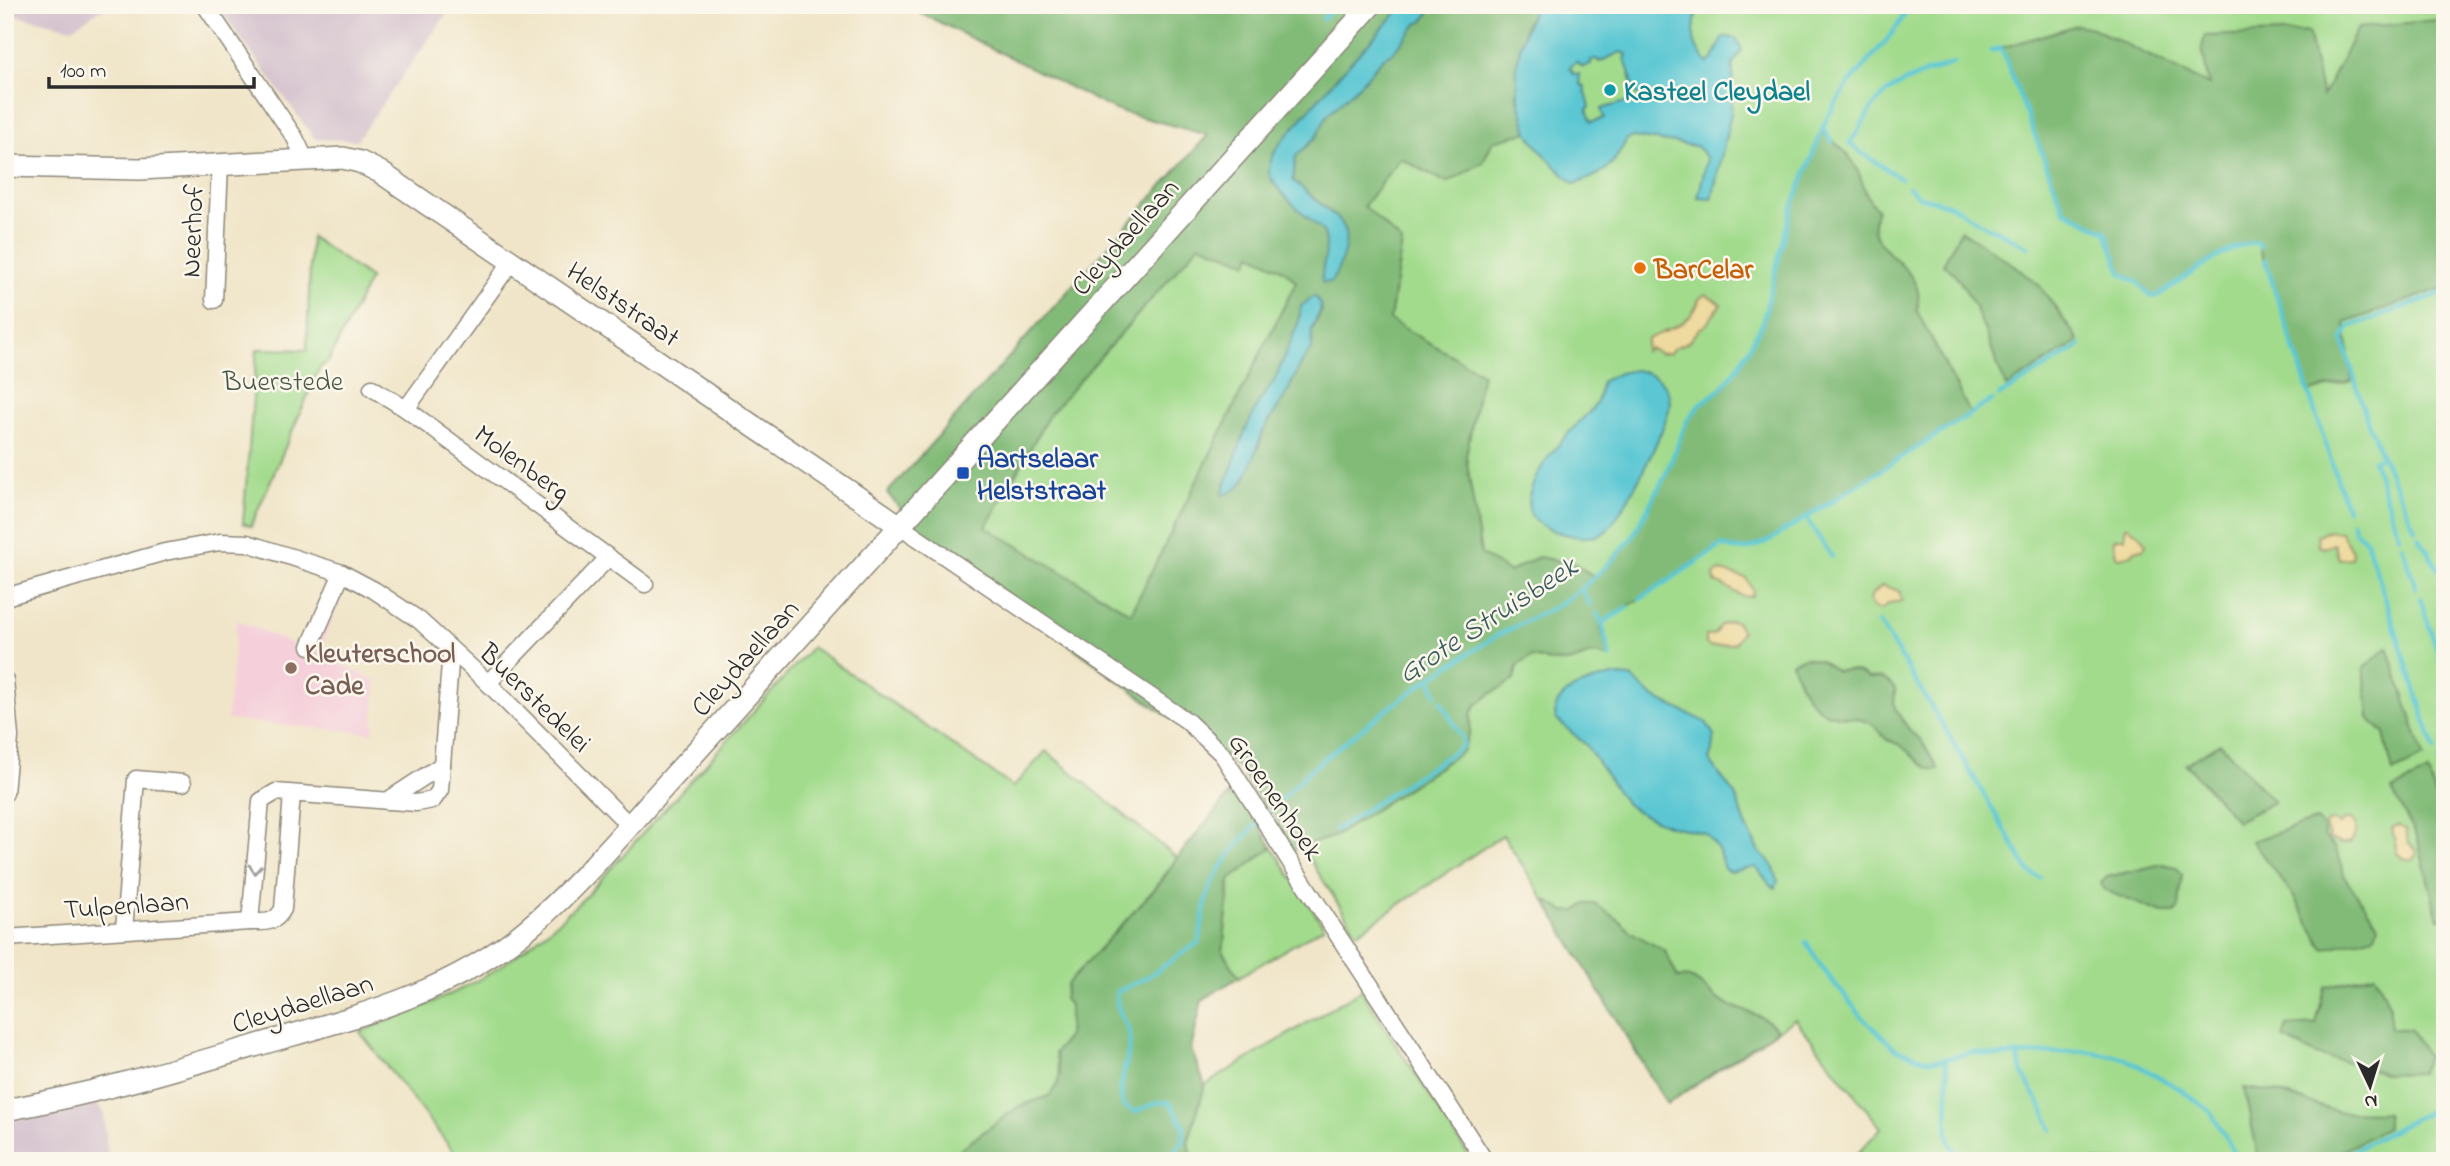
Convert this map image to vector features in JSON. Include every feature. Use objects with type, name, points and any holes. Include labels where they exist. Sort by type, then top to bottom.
[{"type":"street","points":[[205,5],[295,138],[305,159]]},
{"type":"street","name":"Cleydaellaan","points":[[5,1110],[111,1088],[368,1013],[418,995],[468,970],[525,930],[578,881],[1371,5]]},
{"type":"street","name":"Helststraat","points":[[5,166],[140,169],[305,159],[343,158],[360,162],[380,172],[900,526]]},
{"type":"street","name":"Neerhof","points":[[214,300],[220,164]]},
{"type":"street","points":[[406,409],[512,261]]},
{"type":"street","name":"Molenberg","points":[[372,388],[406,409],[645,584]]},
{"type":"street","name":"Groenenhoek","points":[[900,526],[1201,732],[1222,754],[1485,1161]]},
{"type":"street","name":"Buerstedelei","points":[[5,597],[165,552],[220,542],[247,543],[342,573],[374,590],[419,620],[488,683],[629,825]]},
{"type":"street","points":[[488,683],[609,557]]},
{"type":"street","points":[[310,646],[342,573]]},
{"type":"street","points":[[250,922],[261,801],[276,792],[416,803],[433,800],[440,790],[451,652]]},
{"type":"street","points":[[5,680],[10,737],[5,793]]},
{"type":"street","points":[[387,801],[442,765]]},
{"type":"street","points":[[124,930],[136,779],[183,783]]},
{"type":"street","name":"Tulpenlaan","points":[[5,938],[272,922],[283,909],[292,794]]},
{"type":"shaded area","points":[[5,5],[108,5],[72,28],[5,13]]},
{"type":"shaded area","points":[[216,5],[453,5],[357,140],[315,139]]},
{"type":"shaded area","name":"Kleuterschool Cade","points":[[326,583],[344,591],[318,654],[376,680],[373,733],[227,720],[237,620],[299,647]]},
{"type":"shaded area","points":[[97,1103],[104,1115],[108,1161],[5,1161],[5,1122]]},
{"type":"green space","points":[[889,5],[1404,5],[1339,75],[1279,145],[1272,157],[1272,182],[1323,231],[1327,254],[1321,278],[1345,229],[1341,222],[1293,180],[1296,156],[1315,138],[1328,114],[1384,57],[1392,53],[1418,23],[1424,20],[1434,5],[1536,5],[1525,26],[1517,95],[1528,132],[1493,141],[1483,162],[1447,183],[1400,158],[1364,206],[1402,242],[1390,320],[1482,373],[1466,456],[1481,554],[1509,572],[1538,557],[1575,564],[1595,577],[1633,536],[1665,476],[1687,421],[1701,403],[1720,390],[1739,366],[1762,324],[1791,210],[1821,131],[1846,152],[1854,163],[1867,195],[1877,209],[1874,225],[1877,238],[1914,280],[1918,294],[1917,311],[1970,413],[1775,537],[1749,548],[1722,546],[1602,623],[1610,658],[1589,655],[1562,662],[1531,657],[1517,666],[1514,680],[1476,705],[1471,714],[1470,732],[1463,751],[1335,836],[1293,850],[1277,827],[1280,825],[1266,804],[1263,805],[1239,768],[929,543],[887,493],[1208,135],[1115,110],[909,7]],"holes":[[[1200,244],[1248,263],[1252,254],[1285,271],[1296,282],[1131,613],[986,527],[1049,415]],[[1322,310],[1312,330],[1312,348],[1263,432],[1250,469],[1245,475],[1225,485],[1259,402],[1275,380],[1299,315]]]},
{"type":"green space","points":[[1393,5],[2445,5],[2445,1161],[1851,1161],[1881,1128],[1795,1019],[1667,1104],[1503,835],[1357,933],[1289,827],[1216,723],[933,538]]},
{"type":"green space","points":[[2445,19],[2445,287],[2345,323],[2352,381],[2309,392],[2258,243],[2249,243],[2222,254],[2152,297],[2137,282],[2121,273],[2106,232],[2064,210],[2001,48],[2077,25],[2093,28],[2209,85],[2202,47],[2205,36],[2308,32],[2322,97],[2358,28]]},
{"type":"green space","points":[[1961,230],[2039,285],[2079,341],[2006,387],[1973,303],[1954,274],[1943,264]]},
{"type":"green space","name":"Buerstede","points":[[311,237],[370,278],[328,362],[320,367],[251,526],[243,523],[257,349],[307,350]]},
{"type":"green space","points":[[812,647],[1013,787],[1046,751],[1177,858],[1070,1006],[1068,1036],[1055,1053],[1060,1074],[1057,1085],[1049,1096],[1018,1107],[944,1161],[461,1161],[360,1032],[478,980],[520,953],[546,932],[584,898]]},
{"type":"green space","points":[[2388,647],[2424,757],[2393,772],[2384,734],[2369,718],[2364,668]]},
{"type":"green space","points":[[1805,657],[1820,660],[1837,671],[1853,671],[1868,678],[1880,678],[1889,682],[1895,689],[1896,711],[1912,733],[1921,740],[1939,770],[1922,765],[1905,748],[1887,739],[1870,723],[1830,714],[1818,708],[1802,687],[1792,662]]},
{"type":"green space","points":[[2220,743],[2274,802],[2237,821],[2186,764]]},
{"type":"green space","points":[[2428,772],[2445,825],[2445,916],[2438,919],[2417,837],[2392,790]]},
{"type":"green space","points":[[1235,787],[1272,847],[1230,880],[1223,952],[1239,977],[1202,1000],[1191,1049],[1205,1085],[1188,1142],[1194,1161],[944,1161],[1018,1107],[1049,1096],[1057,1085],[1060,1074],[1055,1053],[1068,1036],[1070,1006],[1064,999],[1067,984],[1161,882],[1177,858]]},
{"type":"green space","points":[[2316,820],[2323,827],[2324,836],[2335,848],[2344,876],[2379,926],[2374,936],[2324,949],[2292,894],[2252,841]]},
{"type":"green space","points":[[1272,847],[1324,927],[1239,977],[1223,952],[1230,880]]},
{"type":"green space","points":[[2162,864],[2176,867],[2182,874],[2179,908],[2175,913],[2162,913],[2104,890],[2101,883],[2107,877]]},
{"type":"green space","points":[[1544,899],[1564,911],[1576,911],[1585,904],[1595,904],[1631,932],[1665,951],[1678,978],[1685,977],[1698,982],[1718,1000],[1765,1019],[1777,1030],[1667,1104]]},
{"type":"green space","points":[[2375,974],[2390,1006],[2390,1029],[2410,1029],[2427,1056],[2421,1073],[2386,1074],[2357,1064],[2319,1056],[2283,1038],[2287,1026],[2316,1024],[2325,987]]},
{"type":"green space","points":[[1361,990],[1472,1161],[1194,1161],[1188,1142],[1205,1085]]},
{"type":"green space","points":[[2244,1088],[2276,1092],[2338,1112],[2387,1113],[2387,1128],[2323,1161],[2259,1161]]},
{"type":"sand","points":[[1705,294],[1721,304],[1706,325],[1688,342],[1674,348],[1670,353],[1660,354],[1650,348],[1645,351],[1647,339],[1686,320]]},
{"type":"sand","points":[[2128,526],[2143,538],[2146,545],[2131,555],[2118,558],[2113,541],[2116,538],[2125,538],[2125,527]]},
{"type":"sand","points":[[2325,531],[2341,532],[2352,551],[2351,558],[2339,559],[2334,544],[2324,548],[2318,546],[2317,536]]},
{"type":"sand","points":[[1721,571],[1746,578],[1753,590],[1752,596],[1743,596],[1715,582],[1714,574]]},
{"type":"sand","points":[[1882,585],[1899,591],[1902,601],[1889,603],[1881,610],[1874,608],[1870,602],[1871,596]]},
{"type":"sand","points":[[1736,622],[1742,631],[1735,643],[1711,647],[1706,644],[1706,636],[1715,634],[1720,625]]},
{"type":"sand","points":[[2351,819],[2356,823],[2356,833],[2351,842],[2341,844],[2330,839],[2325,826],[2327,822],[2334,821],[2340,825],[2344,820]]},
{"type":"sand","points":[[2398,825],[2406,830],[2408,842],[2416,850],[2417,854],[2412,860],[2402,858],[2397,853],[2392,828]]},
{"type":"water","points":[[1404,5],[1434,5],[1424,20],[1418,23],[1392,53],[1384,57],[1328,114],[1315,138],[1296,156],[1293,180],[1341,222],[1344,229],[1345,245],[1341,261],[1331,282],[1323,283],[1326,246],[1323,231],[1275,185],[1270,177],[1270,163],[1279,145]]},
{"type":"water","points":[[1536,5],[1686,5],[1696,16],[1694,41],[1708,63],[1713,59],[1723,37],[1736,38],[1742,50],[1733,64],[1731,113],[1712,199],[1698,198],[1707,158],[1696,146],[1633,137],[1627,139],[1617,157],[1606,169],[1574,184],[1556,167],[1530,136],[1519,101],[1518,59],[1529,18]],"holes":[[[1621,52],[1627,54],[1625,59],[1640,100],[1601,109],[1604,118],[1591,122],[1584,86],[1580,84],[1579,74],[1574,74],[1570,67],[1576,62],[1583,67],[1591,64],[1591,60],[1597,59],[1599,62]]]},
{"type":"water","points":[[1314,296],[1321,308],[1312,329],[1312,348],[1264,429],[1245,479],[1235,490],[1222,495],[1245,431],[1259,402],[1275,380],[1299,321],[1301,306]]},
{"type":"water","points":[[1634,370],[1659,379],[1667,389],[1670,403],[1653,451],[1631,494],[1610,527],[1602,534],[1581,537],[1540,525],[1531,514],[1528,501],[1542,467],[1562,440],[1595,405],[1602,381]]},
{"type":"water","points":[[1612,676],[1631,677],[1653,697],[1706,722],[1714,735],[1709,760],[1735,795],[1759,852],[1773,865],[1778,881],[1776,888],[1771,886],[1756,867],[1730,872],[1724,869],[1718,849],[1705,833],[1670,826],[1643,815],[1625,803],[1586,745],[1556,719],[1556,709],[1565,694],[1583,684]]},
{"type":"waterway","points":[[1323,19],[1335,5]]},
{"type":"waterway","name":"Grote Struisbeek","points":[[1266,815],[1310,770],[1361,729],[1430,678],[1498,635],[1557,606],[1581,589],[1614,559],[1633,536],[1665,476],[1687,421],[1701,403],[1720,390],[1739,366],[1762,324],[1791,210],[1828,116],[1848,85],[1891,35],[1911,5]]},
{"type":"waterway","points":[[1991,51],[2001,48],[2064,210],[2106,232],[2121,273],[2137,282],[2152,297],[2236,247],[2249,243],[2258,243],[2260,247]]},
{"type":"waterway","points":[[1901,179],[1849,144],[1872,108],[1884,95],[1912,78],[1954,63]]},
{"type":"waterway","points":[[1823,128],[1832,142]]},
{"type":"waterway","points":[[1909,187],[1919,197],[1951,205],[2029,247]]},
{"type":"waterway","points":[[2265,260],[2347,509]]},
{"type":"waterway","points":[[2399,536],[2373,460],[2382,456],[2367,420],[2343,340],[2349,327],[2445,292]]},
{"type":"waterway","points":[[1999,396],[2081,345]]},
{"type":"waterway","points":[[1640,599],[1722,545],[1743,550],[1756,547],[1775,537],[1992,400]]},
{"type":"waterway","points":[[2382,456],[2415,529]]},
{"type":"waterway","points":[[1806,518],[1832,557]]},
{"type":"waterway","points":[[2352,521],[2355,531],[2366,540],[2435,750]]},
{"type":"waterway","points":[[2419,537],[2442,575]]},
{"type":"waterway","points":[[2402,545],[2416,588]]},
{"type":"waterway","points":[[1581,589],[1590,605]]},
{"type":"waterway","points":[[2420,598],[2445,675]]},
{"type":"waterway","points":[[1602,623],[1628,607]]},
{"type":"waterway","points":[[1597,613],[1610,658]]},
{"type":"waterway","points":[[1879,622],[2030,873],[2040,878]]},
{"type":"waterway","points":[[1430,678],[1436,694]]},
{"type":"waterway","points":[[1335,830],[1463,746],[1463,740],[1441,701]]},
{"type":"waterway","points":[[2439,762],[2445,780]]},
{"type":"waterway","name":"Grote Struisbeek","points":[[1165,1161],[1183,1142],[1184,1126],[1169,1102],[1155,1103],[1135,1112],[1123,1105],[1121,1089],[1130,1039],[1118,1006],[1117,992],[1146,978],[1199,942],[1206,903],[1216,877],[1236,847],[1260,821]]},
{"type":"waterway","points":[[1806,942],[1823,969],[1862,1017],[1897,1050],[1928,1060],[1974,1052],[1998,1056],[2085,1051],[2125,1058],[2180,1089],[2211,1112],[2239,1161]]},
{"type":"waterway","points":[[2018,1056],[2024,1076],[2052,1130]]},
{"type":"waterway","points":[[1945,1059],[1948,1080],[1948,1136],[1963,1161]]},
{"type":"waterway","points":[[2334,1161],[2445,1103]]},
{"type":"place","name":"Kasteel Cleydael","points":[[1610,90]]},
{"type":"place","name":"BarCelar","points":[[1640,268]]},
{"type":"place","name":"Aartselaar Helststraat","points":[[963,473]]},
{"type":"place","name":"Kleuterschool Cade","points":[[291,668]]}]
